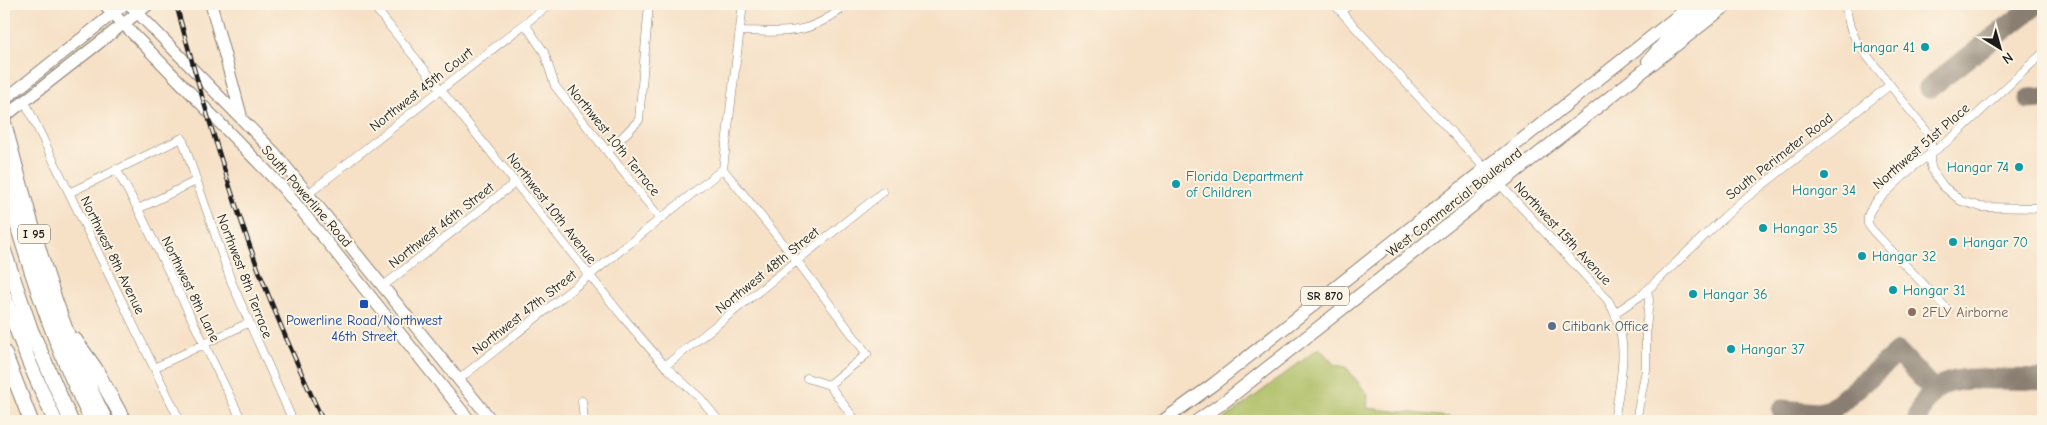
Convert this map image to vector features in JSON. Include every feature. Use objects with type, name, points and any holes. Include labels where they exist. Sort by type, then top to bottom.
[{"type":"highway","name":"West Commercial Boulevard","points":[[1163,421],[1215,383],[1693,4]]},
{"type":"highway","points":[[1636,77],[1665,41],[1711,4]]},
{"type":"highway","name":"West Commercial Boulevard","points":[[1198,421],[1728,4]]},
{"type":"highway","name":"I 95","points":[[4,123],[44,267],[63,323],[84,377],[106,421]]},
{"type":"highway","points":[[4,177],[26,257],[45,314],[67,369],[92,421]]},
{"type":"highway","points":[[4,250],[30,330],[71,421]]},
{"type":"highway","points":[[4,296],[29,362],[55,421]]},
{"type":"highway","points":[[63,323],[95,368],[124,421]]},
{"type":"highway","points":[[4,352],[31,421]]},
{"type":"main road","name":"South Powerline Road","points":[[104,4],[260,162],[360,282],[470,421]]},
{"type":"main road","points":[[4,100],[125,4]]},
{"type":"main road","name":"South Powerline Road","points":[[129,4],[274,152],[492,421]]},
{"type":"main road","points":[[4,117],[149,4]]},
{"type":"main road","points":[[210,4],[241,117]]},
{"type":"main road","points":[[360,282],[382,287]]},
{"type":"main road","points":[[370,295],[378,296],[397,305]]},
{"type":"street","name":"Northwest 10th Avenue","points":[[372,4],[590,276],[665,366],[700,399],[719,421]]},
{"type":"street","name":"Northwest 45th Court","points":[[308,194],[550,4]]},
{"type":"street","points":[[608,152],[639,120],[649,4]]},
{"type":"street","points":[[743,4],[723,169],[798,262],[867,354],[829,385]]},
{"type":"street","points":[[741,31],[794,32],[820,24],[848,4]]},
{"type":"street","name":"Northwest 15th Avenue","points":[[1334,4],[1602,293],[1615,313],[1621,328],[1624,353],[1614,421]]},
{"type":"street","points":[[1342,11],[1351,4]]},
{"type":"street","points":[[1845,4],[1850,27],[1855,38],[1928,133],[1931,144],[1932,170],[1939,182],[1965,203],[1981,207],[2043,208]]},
{"type":"street","name":"Northwest 10th Terrace","points":[[525,24],[544,52],[555,86],[660,218]]},
{"type":"street","name":"Northwest 51st Place","points":[[1948,310],[1873,231],[1868,220],[1871,209],[1913,168],[1953,137],[2043,53]]},
{"type":"street","name":"South Perimeter Road","points":[[1615,313],[1647,290],[1737,205],[1890,84]]},
{"type":"street","name":"Northwest 8th Avenue","points":[[24,100],[180,421]]},
{"type":"street","name":"Northwest 8th Terrace","points":[[116,169],[182,138],[231,281],[293,421]]},
{"type":"street","points":[[69,193],[116,169]]},
{"type":"street","name":"Northwest 8th Lane","points":[[116,169],[138,209],[242,421]]},
{"type":"street","name":"Northwest 47th Street","points":[[458,380],[723,169]]},
{"type":"street","points":[[138,209],[196,181]]},
{"type":"street","name":"Northwest 46th Street","points":[[382,287],[516,182]]},
{"type":"street","name":"Northwest 48th Street","points":[[665,366],[798,262],[883,192]]},
{"type":"street","points":[[1636,421],[1647,362],[1646,329],[1649,300],[1647,290]]},
{"type":"street","points":[[154,368],[248,323]]},
{"type":"street","points":[[807,378],[829,385],[856,421]]},
{"type":"street","points":[[582,402],[584,421]]},
{"type":"green space","points":[[1319,348],[1335,365],[1346,367],[1368,395],[1367,408],[1457,418],[1457,421],[1222,421]]},
{"type":"taxiway","points":[[1929,88],[2037,4]]},
{"type":"taxiway","points":[[2029,99],[2043,98]]},
{"type":"taxiway","points":[[1782,410],[1818,413],[1831,410],[1898,352],[1934,391]]},
{"type":"taxiway","points":[[1917,421],[1928,397],[1945,384],[1967,379],[2043,380]]},
{"type":"railway","points":[[176,4],[235,204],[282,328],[323,421]]},
{"type":"place","name":"Hangar 41","points":[[1925,47]]},
{"type":"place","name":"Hangar 74","points":[[2019,167]]},
{"type":"place","name":"Hangar 34","points":[[1824,174]]},
{"type":"place","name":"Florida Department of Children","points":[[1176,184]]},
{"type":"place","name":"Hangar 35","points":[[1763,228]]},
{"type":"place","name":"Hangar 70","points":[[1953,242]]},
{"type":"place","name":"Hangar 32","points":[[1862,256]]},
{"type":"place","name":"Hangar 31","points":[[1893,290]]},
{"type":"place","name":"Hangar 36","points":[[1693,294]]},
{"type":"place","name":"Powerline Road/Northwest 46th Street","points":[[364,304]]},
{"type":"place","name":"2FLY Airborne","points":[[1912,312]]},
{"type":"place","name":"Citibank Office","points":[[1552,326]]},
{"type":"place","name":"Hangar 37","points":[[1731,349]]}]
